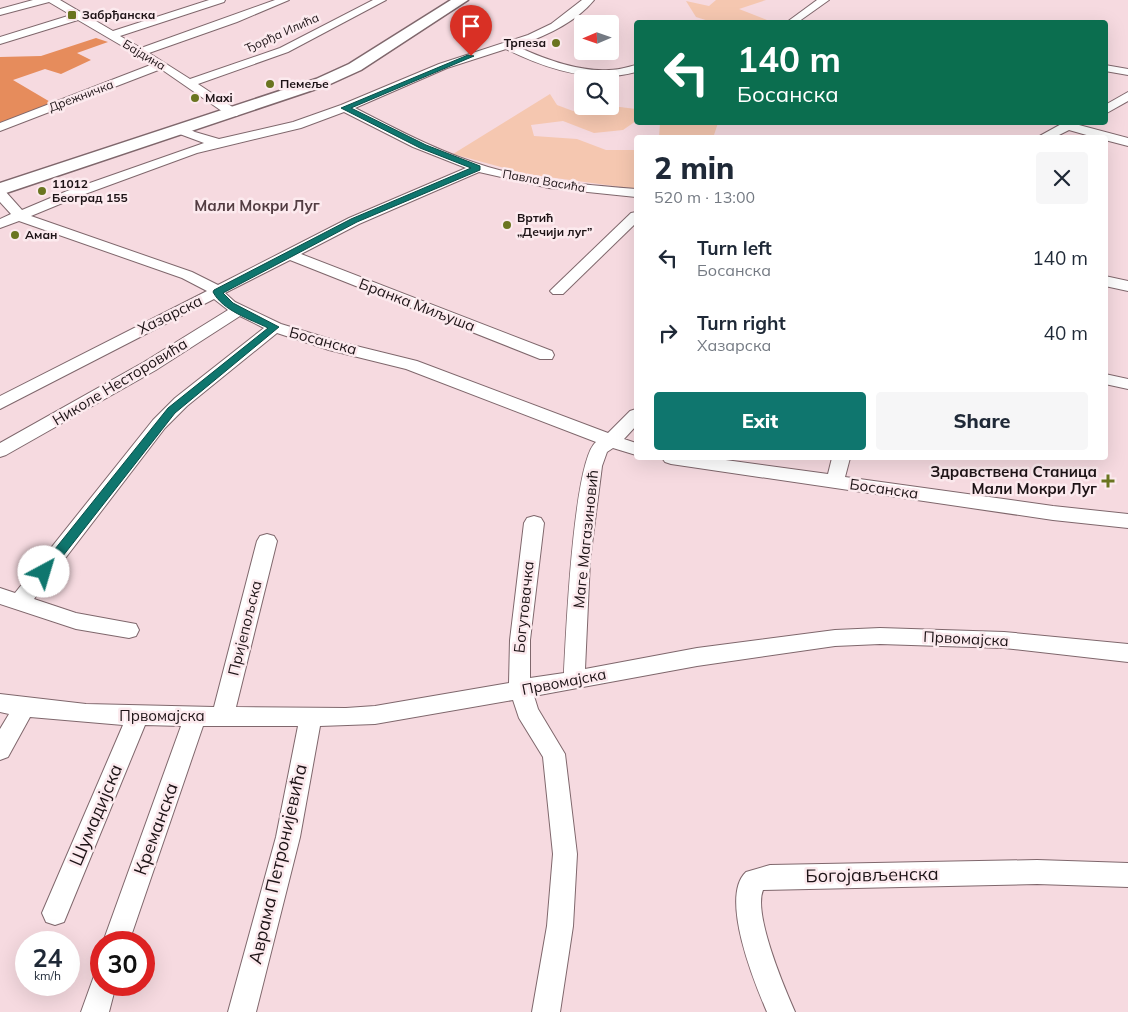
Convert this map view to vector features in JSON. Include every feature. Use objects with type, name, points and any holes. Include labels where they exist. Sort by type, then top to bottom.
[{"type":"main road","points":[[0,189],[312,86],[349,70],[461,0]]},
{"type":"street","points":[[0,12],[45,0]]},
{"type":"street","name":"Бајдина","points":[[53,0],[162,65],[233,113]]},
{"type":"street","points":[[111,35],[220,0]]},
{"type":"street","points":[[140,52],[284,0]]},
{"type":"street","name":"Ђорђа Илића","points":[[190,83],[284,50],[381,0]]},
{"type":"street","points":[[0,224],[132,171],[217,142],[284,128],[345,108],[443,66],[508,46],[555,26],[589,0]]},
{"type":"street","points":[[795,20],[824,0]]},
{"type":"street","points":[[0,41],[79,16]]},
{"type":"street","points":[[508,46],[524,54],[588,73],[607,74],[634,68]]},
{"type":"street","name":"Дрежничка","points":[[0,127],[162,65]]},
{"type":"street","points":[[1108,69],[1128,72]]},
{"type":"street","points":[[1108,108],[1128,96]]},
{"type":"street","name":"Павла Васића","points":[[345,108],[423,146],[478,168],[568,187],[634,193]]},
{"type":"street","points":[[1048,135],[1070,125]]},
{"type":"street","points":[[1075,125],[1106,135]]},
{"type":"street","points":[[181,130],[191,136],[217,142]]},
{"type":"street","points":[[1108,136],[1128,142]]},
{"type":"street","name":"Хазарска","points":[[0,403],[354,221],[478,168]]},
{"type":"street","name":"Босанска","points":[[0,194],[20,216],[44,227],[187,275],[212,287],[224,300],[238,310],[274,327],[335,346],[411,365],[634,448]]},
{"type":"street","points":[[558,291],[634,218]]},
{"type":"street","name":"Бранка Миљуша","points":[[288,254],[546,355]]},
{"type":"street","points":[[1108,282],[1128,286]]},
{"type":"street","name":"Николе Несторовића","points":[[0,451],[150,366],[238,310]]},
{"type":"street","points":[[129,630],[76,621],[10,599],[165,417],[274,327]]},
{"type":"street","points":[[1108,380],[1128,384]]},
{"type":"street","name":"Маге Магазиновић","points":[[574,681],[580,560],[596,455],[608,440],[620,432],[634,417]]},
{"type":"street","name":"Босанска","points":[[685,460],[1053,514],[1128,521]]},
{"type":"street","points":[[835,482],[840,460]]},
{"type":"street","name":"Богутовачка","points":[[521,691],[520,640],[534,523]]},
{"type":"street","name":"Пријепољска","points":[[222,716],[267,541]]},
{"type":"street","name":"Првомајска","points":[[0,703],[82,714],[138,716],[375,715],[521,691],[688,659],[767,646],[835,638],[880,636],[1004,640],[1128,653]]},
{"type":"street","points":[[521,691],[534,723],[554,754],[565,854],[560,926],[546,1012]]},
{"type":"street","points":[[0,750],[24,707]]},
{"type":"street","name":"Шумадијска","points":[[55,913],[138,716]]},
{"type":"street","name":"Креманска","points":[[120,931],[196,716]]},
{"type":"street","name":"Аврама Петронијевића","points":[[242,1012],[288,837],[311,716]]},
{"type":"street","name":"Богојављенска","points":[[781,1012],[770,990],[751,918],[748,898],[752,883],[757,880],[782,877],[1037,872],[1128,875]]},
{"type":"street","points":[[95,1012],[100,996]]},
{"type":"shaded area","points":[[716,0],[766,0],[739,9],[767,20],[706,20],[696,17],[686,1],[709,6]]},
{"type":"shaded area","points":[[96,38],[108,42],[77,53],[91,60],[61,74],[45,69],[13,80],[52,103],[0,123],[0,57],[41,56]]},
{"type":"shaded area","points":[[550,94],[557,105],[574,111],[574,115],[619,115],[619,107],[634,109],[634,122],[623,130],[594,133],[563,121],[531,125],[534,136],[577,139],[606,150],[634,150],[634,189],[526,174],[453,154]]},
{"type":"shaded area","points":[[660,125],[717,125],[714,135],[659,135]]},
{"type":"place","name":"Забрђанска","points":[[72,15]]},
{"type":"place","name":"Трпеза","points":[[556,43]]},
{"type":"place","name":"Пемеље","points":[[270,84]]},
{"type":"place","name":"Maxi","points":[[195,98]]},
{"type":"place","name":"11012 Београд 155","points":[[42,191]]},
{"type":"place","name":"Вртић „Дечији луг”","points":[[507,225]]},
{"type":"place","name":"Аман","points":[[15,235]]},
{"type":"place","name":"Здравствена Станица Мали Мокри Луг","points":[[1108,481]]},
{"type":"district","name":"Мали Мокри Луг","points":[[257,206]]},
{"type":"route","points":[[44,572],[171,411],[274,327],[238,310],[221,298],[218,292],[354,221],[478,168],[423,146],[345,108],[471,56]]}]
